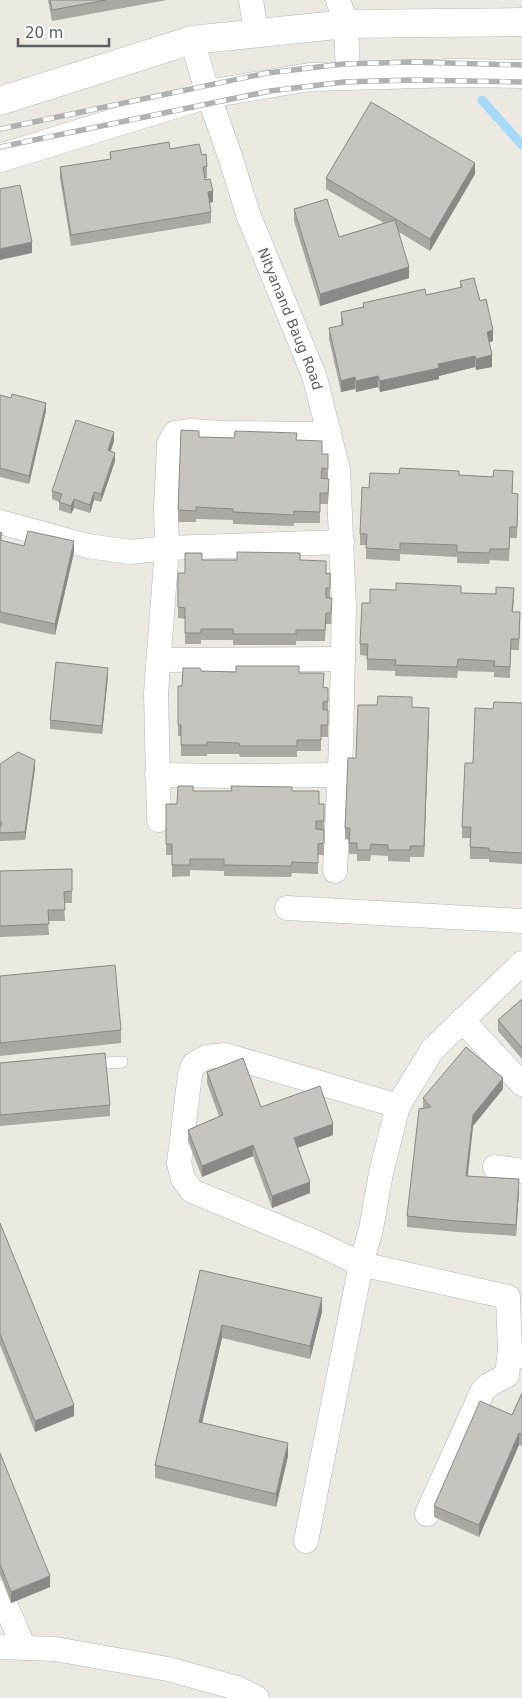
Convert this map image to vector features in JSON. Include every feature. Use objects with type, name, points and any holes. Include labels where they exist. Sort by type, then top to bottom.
[{"type":"main road","points":[[0,101],[192,40],[256,33],[342,12],[522,22]]},
{"type":"main road","points":[[0,158],[208,94],[310,77],[458,73],[522,74]]},
{"type":"street","points":[[251,0],[256,33]]},
{"type":"street","points":[[342,12],[348,75]]},
{"type":"street","name":"Nityanand Baug Road","points":[[192,40],[248,214],[315,378],[338,470],[344,608],[336,871]]},
{"type":"street","points":[[159,820],[156,693],[167,548],[166,507],[169,444],[175,433],[191,431],[329,434]]},
{"type":"street","points":[[0,522],[88,546],[130,552],[167,548],[342,542]]},
{"type":"street","points":[[159,660],[343,659]]},
{"type":"street","points":[[157,775],[340,775]]},
{"type":"street","points":[[287,908],[522,921]]},
{"type":"street","points":[[306,1541],[361,1264],[371,1229],[381,1173],[398,1106],[432,1050],[522,963]]},
{"type":"street","points":[[462,1020],[522,1084]]},
{"type":"street","points":[[398,1106],[225,1055],[206,1056],[194,1064],[190,1074],[179,1163],[182,1179],[192,1192],[315,1242],[361,1264],[515,1295],[516,1353],[507,1375],[483,1390],[427,1514]]},
{"type":"street","points":[[496,1167],[522,1171]]},
{"type":"street","points":[[0,1592],[24,1648]]},
{"type":"street","points":[[0,1647],[54,1649],[168,1668],[237,1688],[257,1698]]},
{"type":"lane","points":[[75,1066],[122,1062]]},
{"type":"building","points":[[50,0],[106,0],[52,10]]},
{"type":"building","points":[[371,102],[475,163],[430,239],[326,178]]},
{"type":"building","points":[[169,142],[170,149],[199,144],[202,155],[206,154],[207,166],[203,167],[205,180],[210,179],[213,191],[208,192],[211,212],[71,235],[60,167],[111,159],[110,152]]},
{"type":"building","points":[[20,185],[32,242],[0,249],[0,189]]},
{"type":"building","points":[[327,199],[339,237],[395,220],[409,267],[320,294],[294,209]]},
{"type":"building","points":[[474,278],[480,301],[486,299],[493,330],[487,332],[492,355],[476,359],[475,356],[438,364],[439,368],[380,381],[378,376],[356,381],[355,377],[341,381],[329,328],[343,325],[341,312],[364,307],[363,303],[425,289],[426,295],[462,287],[460,281]]},
{"type":"building","points":[[12,394],[46,403],[29,476],[0,468],[0,395],[11,398]]},
{"type":"building","points":[[76,420],[114,432],[108,450],[115,453],[101,494],[94,492],[90,505],[74,499],[71,506],[59,502],[62,494],[52,491]]},
{"type":"building","points":[[181,430],[199,431],[199,437],[234,438],[235,431],[297,433],[296,440],[322,441],[322,454],[328,454],[328,469],[322,468],[321,478],[329,479],[328,493],[320,493],[320,512],[294,511],[294,515],[233,512],[233,509],[196,507],[196,511],[178,510]]},
{"type":"building","points":[[400,468],[459,471],[459,475],[493,477],[494,470],[513,471],[512,493],[518,494],[517,527],[510,527],[509,549],[490,549],[489,553],[457,552],[457,545],[400,543],[400,550],[366,548],[367,534],[360,534],[362,487],[369,488],[370,473],[399,474]]},
{"type":"building","points":[[28,531],[74,541],[55,624],[0,612],[0,540],[24,546]]},
{"type":"building","points":[[237,552],[300,553],[300,560],[326,561],[326,574],[330,573],[330,588],[326,588],[326,598],[332,598],[331,613],[326,613],[325,630],[296,630],[296,634],[233,634],[233,629],[201,629],[201,633],[185,633],[185,608],[178,607],[178,573],[185,573],[185,553],[202,553],[202,560],[237,560]]},
{"type":"building","points":[[396,583],[461,586],[461,593],[496,594],[496,587],[514,588],[512,612],[520,612],[519,639],[511,639],[510,667],[494,666],[495,661],[458,659],[457,667],[395,665],[396,660],[367,659],[368,644],[360,644],[362,603],[370,603],[370,589],[396,590]]},
{"type":"building","points":[[56,662],[108,668],[102,726],[50,720]]},
{"type":"building","points":[[236,666],[299,666],[299,673],[324,673],[323,687],[328,688],[328,701],[323,702],[323,710],[328,710],[328,725],[321,725],[321,740],[297,740],[297,746],[240,746],[239,743],[207,742],[207,745],[181,745],[181,725],[178,725],[178,686],[182,686],[183,668],[200,668],[201,671],[236,672]]},
{"type":"building","points":[[378,696],[412,697],[412,707],[429,708],[424,846],[410,846],[410,850],[388,850],[388,845],[371,844],[370,850],[357,850],[357,843],[349,843],[350,828],[345,828],[348,758],[356,758],[358,705],[377,705]]},
{"type":"building","points":[[494,702],[522,703],[522,853],[489,851],[489,848],[470,847],[471,827],[462,827],[465,763],[473,763],[475,708],[493,709]]},
{"type":"building","points":[[18,752],[35,760],[25,832],[0,833],[2,823],[0,822],[0,764]]},
{"type":"building","points":[[178,786],[193,786],[193,791],[232,791],[231,786],[292,787],[292,791],[319,791],[319,804],[324,804],[324,821],[316,821],[316,829],[324,830],[324,843],[318,844],[318,863],[292,862],[291,866],[224,865],[224,859],[190,859],[190,865],[172,865],[172,844],[166,844],[166,804],[177,804]]},
{"type":"building","points":[[72,869],[72,891],[64,892],[65,910],[48,910],[49,924],[0,926],[0,871]]},
{"type":"building","points":[[115,965],[121,1030],[0,1043],[0,976]]},
{"type":"building","points":[[522,999],[522,1048],[498,1020]]},
{"type":"building","points":[[466,1047],[503,1078],[473,1115],[466,1176],[519,1179],[516,1225],[407,1216],[419,1109],[431,1107],[423,1098]]},
{"type":"building","points":[[105,1053],[110,1105],[0,1115],[0,1063]]},
{"type":"building","points":[[243,1058],[261,1107],[320,1086],[333,1124],[294,1138],[310,1182],[272,1196],[253,1145],[202,1166],[188,1130],[223,1115],[207,1072]]},
{"type":"building","points":[[0,1223],[74,1405],[35,1421],[0,1334]]},
{"type":"building","points":[[200,1270],[322,1298],[310,1346],[222,1325],[199,1422],[288,1443],[276,1494],[155,1465]]},
{"type":"building","points":[[522,1393],[522,1435],[519,1433],[479,1525],[434,1506],[480,1401],[512,1415]]},
{"type":"building","points":[[0,1453],[50,1576],[11,1592],[0,1564]]},
{"type":"waterway","points":[[482,100],[522,145]]},
{"type":"railway","points":[[0,129],[267,73],[343,64],[411,62],[522,65]]},
{"type":"railway","points":[[0,147],[270,91],[344,82],[411,80],[522,82]]}]
